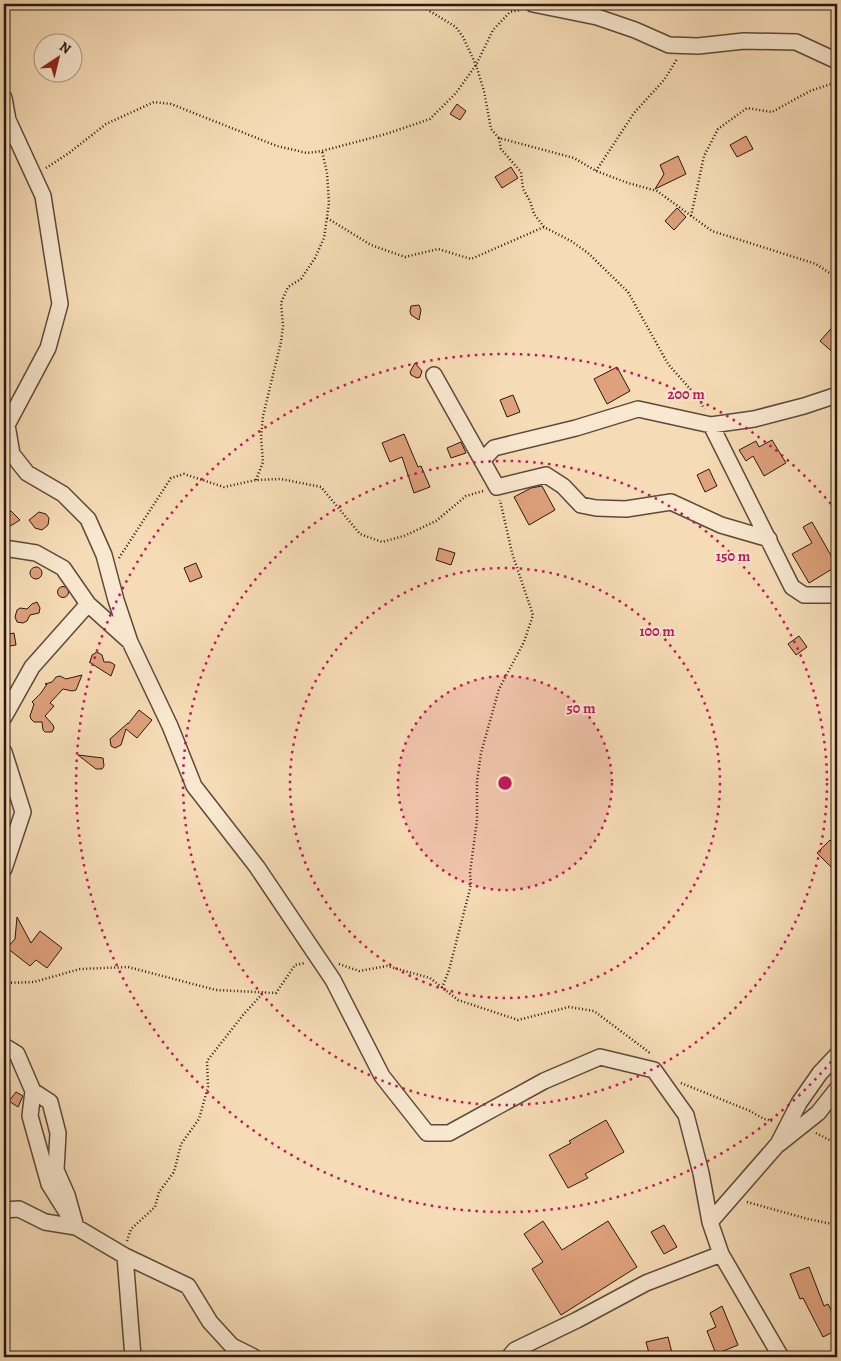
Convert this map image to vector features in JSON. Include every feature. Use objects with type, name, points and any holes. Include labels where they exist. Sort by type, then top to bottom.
[{"type":"street","points":[[540,5],[597,17],[635,30],[669,45],[698,46],[744,41],[796,42],[837,61]]},
{"type":"street","points":[[4,98],[8,120],[43,196],[60,304],[48,348],[7,425],[12,454],[27,473],[63,494],[88,519],[104,555],[130,642],[170,726],[194,786],[257,867],[319,959],[333,980],[382,1076],[427,1134],[449,1133],[544,1081],[600,1057],[654,1070],[686,1115],[701,1173],[710,1222],[721,1254],[781,1357]]},
{"type":"street","points":[[434,375],[497,487],[546,475],[563,486],[581,505],[596,508],[626,509],[671,502],[721,525],[769,539]]},
{"type":"street","points":[[482,461],[494,448],[576,428],[638,409],[712,425],[754,419],[837,395]]},
{"type":"street","points":[[712,425],[792,587],[804,596],[837,595]]},
{"type":"street","points":[[4,548],[36,553],[63,568],[88,604],[130,642]]},
{"type":"street","points":[[4,717],[32,667],[88,604]]},
{"type":"street","points":[[4,752],[23,812],[4,869]]},
{"type":"street","points":[[4,1046],[18,1054],[33,1091],[30,1116],[49,1184],[76,1227]]},
{"type":"street","points":[[710,1222],[794,1125],[804,1095],[820,1073],[837,1055]]},
{"type":"street","points":[[794,1125],[818,1113],[837,1089]]},
{"type":"street","points":[[33,1091],[50,1102],[58,1133],[56,1170],[67,1195],[76,1227]]},
{"type":"street","points":[[39,1149],[55,1122]]},
{"type":"street","points":[[4,1210],[19,1209],[46,1222],[76,1227],[125,1256],[188,1286],[210,1322],[226,1340],[232,1346],[254,1357]]},
{"type":"street","points":[[509,1357],[515,1350],[577,1320],[646,1283],[721,1254]]},
{"type":"street","points":[[125,1256],[133,1357]]},
{"type":"path","points":[[422,4],[428,10],[456,27],[463,38],[476,65],[484,91],[490,129],[498,138],[501,149],[522,172],[523,189],[530,201],[534,214],[544,227],[571,241],[588,254],[628,292],[668,364],[700,400],[712,425]]},
{"type":"path","points":[[34,176],[69,153],[106,124],[154,102],[170,104],[276,146],[307,153],[322,151],[386,134],[430,118],[456,94],[476,65],[493,30],[510,12],[540,5]]},
{"type":"path","points":[[596,171],[634,113],[664,80],[685,45]]},
{"type":"path","points":[[691,216],[704,156],[718,129],[747,108],[772,112],[810,91],[837,82]]},
{"type":"path","points":[[498,138],[554,151],[574,158],[596,171],[657,191],[712,231],[816,264],[837,278]]},
{"type":"path","points":[[256,480],[264,462],[261,437],[263,416],[281,342],[283,326],[280,303],[288,287],[301,279],[315,258],[324,238],[329,204],[327,174],[322,151]]},
{"type":"path","points":[[327,218],[371,245],[405,257],[438,249],[471,259],[544,227]]},
{"type":"path","points":[[109,574],[171,478],[184,474],[224,486],[256,480],[281,479],[322,486],[360,534],[382,542],[404,536],[436,521],[466,496],[497,487],[512,553],[533,614],[524,642],[499,690],[481,753],[477,781],[477,820],[470,873],[471,885],[449,970],[442,988]]},
{"type":"path","points":[[4,983],[34,982],[80,969],[128,967],[216,990],[276,993],[295,965],[319,959],[344,965],[359,972],[387,966],[430,978],[458,1000],[518,1020],[569,1007],[594,1011],[651,1054]]},
{"type":"path","points":[[125,1256],[131,1229],[155,1207],[159,1192],[174,1172],[181,1144],[199,1118],[208,1086],[207,1061],[264,992]]},
{"type":"path","points":[[676,1077],[681,1083],[750,1111],[764,1119],[794,1125],[837,1144]]},
{"type":"path","points":[[732,1198],[837,1225]]},
{"type":"building","points":[[457,104],[466,111],[460,120],[450,114]]},
{"type":"building","points":[[746,136],[753,149],[737,157],[730,145]]},
{"type":"building","points":[[678,156],[686,174],[655,189],[664,174],[660,165]]},
{"type":"building","points":[[511,167],[518,178],[502,188],[495,177]]},
{"type":"building","points":[[677,208],[686,217],[674,230],[665,221]]},
{"type":"building","points":[[419,305],[421,310],[419,320],[411,315],[410,311],[411,306]]},
{"type":"building","points":[[837,322],[837,356],[820,341]]},
{"type":"building","points":[[415,363],[422,371],[420,377],[417,378],[411,375],[410,372]]},
{"type":"building","points":[[617,367],[630,391],[607,404],[594,379]]},
{"type":"building","points":[[513,395],[520,412],[507,417],[500,400]]},
{"type":"building","points":[[404,434],[418,467],[421,466],[430,487],[414,493],[402,457],[390,462],[382,443]]},
{"type":"building","points":[[772,440],[786,463],[764,476],[753,456],[746,461],[739,450],[756,441],[759,447]]},
{"type":"building","points":[[461,442],[466,453],[451,458],[447,448]]},
{"type":"building","points":[[709,469],[717,486],[705,492],[697,475]]},
{"type":"building","points":[[542,486],[555,510],[529,525],[514,497],[531,488]]},
{"type":"building","points":[[4,511],[11,511],[20,520],[8,526],[4,523]]},
{"type":"building","points":[[39,512],[46,514],[49,518],[48,525],[42,530],[35,528],[29,520]]},
{"type":"building","points":[[812,522],[837,566],[809,583],[792,554],[812,543],[803,527]]},
{"type":"building","points":[[439,548],[455,553],[451,565],[436,560]]},
{"type":"building","points":[[196,563],[202,577],[190,582],[184,568]]},
{"type":"building","points":[[36,567],[42,573],[36,579],[30,573]]},
{"type":"building","points":[[63,586],[69,592],[63,598],[57,592]]},
{"type":"building","points":[[37,602],[40,608],[39,613],[30,615],[27,621],[23,623],[17,622],[15,617],[17,610],[20,608],[27,609]]},
{"type":"building","points":[[14,633],[16,645],[4,647],[4,635]]},
{"type":"building","points":[[799,636],[807,647],[796,655],[788,644]]},
{"type":"building","points":[[97,652],[102,655],[104,662],[110,662],[115,665],[111,676],[89,662],[92,655]]},
{"type":"building","points":[[82,675],[76,690],[63,689],[50,703],[54,706],[45,716],[54,728],[52,732],[45,732],[42,722],[34,722],[31,719],[30,716],[34,704],[32,702],[41,693],[47,684],[45,684],[52,682],[56,677],[60,676],[66,679]]},
{"type":"building","points":[[139,710],[152,720],[137,738],[126,729],[121,745],[115,748],[111,746],[110,739],[128,724]]},
{"type":"building","points":[[78,755],[103,758],[104,766],[102,769],[96,769]]},
{"type":"building","points":[[830,840],[837,848],[837,873],[817,853]]},
{"type":"building","points":[[17,917],[31,943],[40,931],[62,948],[47,968],[36,960],[30,966],[7,948],[15,939]]},
{"type":"building","points":[[16,1092],[23,1096],[18,1107],[9,1101]]},
{"type":"building","points":[[606,1120],[624,1152],[585,1174],[588,1178],[568,1188],[549,1155]]},
{"type":"building","points":[[543,1221],[562,1250],[608,1221],[637,1267],[561,1315],[532,1269],[543,1262],[524,1234]]},
{"type":"building","points":[[664,1225],[677,1247],[664,1254],[651,1232]]},
{"type":"building","points":[[809,1267],[824,1306],[828,1304],[837,1322],[837,1330],[823,1337],[803,1298],[800,1299],[790,1274]]},
{"type":"building","points":[[722,1306],[738,1345],[716,1354],[707,1331],[716,1327],[710,1313]]},
{"type":"building","points":[[668,1337],[673,1357],[650,1357],[646,1342]]}]
